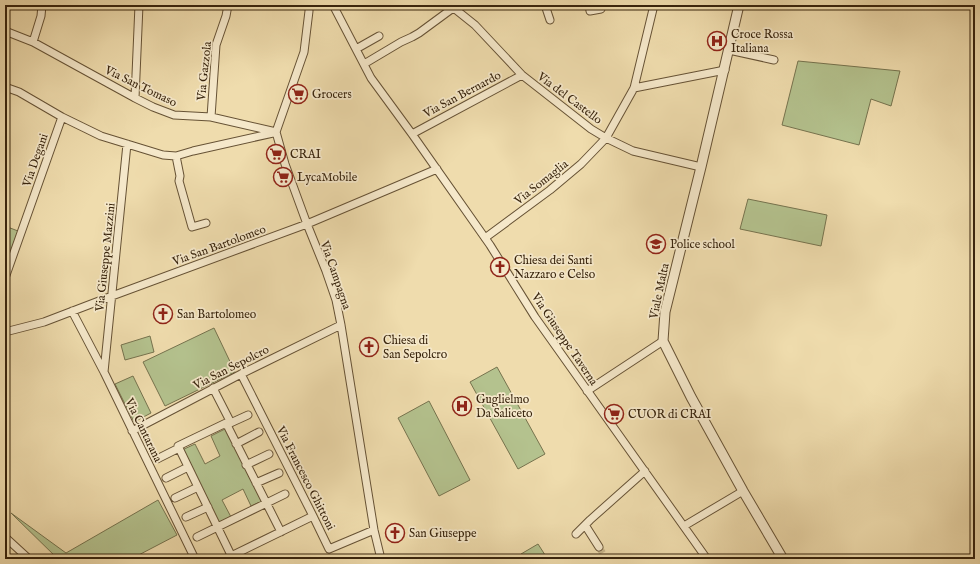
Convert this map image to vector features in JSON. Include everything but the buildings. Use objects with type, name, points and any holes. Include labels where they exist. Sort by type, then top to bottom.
[{"type":"street","points":[[33,42],[41,16],[42,5]]},
{"type":"street","points":[[135,98],[139,5]]},
{"type":"street","name":"Via Gazzola","points":[[211,117],[216,45],[226,16],[228,5]]},
{"type":"street","points":[[5,87],[20,92],[62,117],[101,136],[163,155],[176,156],[276,132],[304,52],[309,5]]},
{"type":"street","name":"Via Giuseppe Taverna","points":[[333,5],[371,78],[485,238],[535,317],[707,559]]},
{"type":"street","points":[[545,5],[550,20]]},
{"type":"street","points":[[589,5],[590,11],[601,10]]},
{"type":"street","name":"Via Somaglia","points":[[485,238],[550,190],[581,164],[606,138],[634,88],[654,5]]},
{"type":"street","name":"Viale Malta","points":[[663,341],[665,312],[725,70],[739,5]]},
{"type":"street","points":[[364,64],[419,33],[452,6]]},
{"type":"street","name":"Via del Castello","points":[[452,6],[475,25],[522,75],[591,129],[633,151],[701,168]]},
{"type":"street","name":"Via San Tomaso","points":[[5,31],[33,42],[135,98],[174,115],[211,117],[276,132]]},
{"type":"street","points":[[356,49],[379,36]]},
{"type":"street","points":[[729,50],[774,60]]},
{"type":"street","points":[[634,88],[725,70]]},
{"type":"street","name":"Via San Bernardo","points":[[412,134],[522,75]]},
{"type":"street","name":"Via Degani","points":[[5,278],[62,117]]},
{"type":"street","name":"Via Campagna","points":[[276,132],[285,164],[334,293],[341,325],[380,559]]},
{"type":"street","name":"Via Giuseppe Mazzini","points":[[104,372],[127,144]]},
{"type":"street","points":[[176,156],[180,176],[179,182],[192,227],[206,223]]},
{"type":"street","name":"Via San Bartolomeo","points":[[5,332],[44,322],[307,224],[437,169]]},
{"type":"street","name":"Via Cantarana","points":[[72,311],[104,372],[196,559]]},
{"type":"street","name":"Via San Sepolcro","points":[[132,431],[213,388],[341,325]]},
{"type":"street","points":[[587,391],[663,341],[691,397],[782,559]]},
{"type":"street","name":"Via Francesco Ghittoni","points":[[241,374],[329,549],[374,530]]},
{"type":"street","points":[[213,388],[236,444],[281,532]]},
{"type":"street","points":[[157,459],[179,448],[178,446],[226,423],[228,424],[248,415]]},
{"type":"street","points":[[236,444],[258,432]]},
{"type":"street","points":[[179,448],[218,527],[228,557],[313,516]]},
{"type":"street","points":[[246,464],[269,454]]},
{"type":"street","points":[[166,478],[188,467]]},
{"type":"street","points":[[576,534],[584,525],[645,471]]},
{"type":"street","points":[[256,483],[279,473]]},
{"type":"street","points":[[175,498],[198,487]]},
{"type":"street","points":[[684,526],[743,491]]},
{"type":"street","points":[[197,537],[285,494]]},
{"type":"street","points":[[186,517],[208,508]]},
{"type":"street","points":[[584,525],[600,547]]},
{"type":"street","points":[[5,537],[29,559]]},
{"type":"green space","points":[[798,61],[900,71],[891,106],[871,99],[859,145],[782,125]]},
{"type":"green space","points":[[748,199],[827,215],[821,246],[740,229]]},
{"type":"green space","points":[[5,226],[18,231],[5,267]]},
{"type":"green space","points":[[214,328],[235,372],[165,406],[143,362]]},
{"type":"green space","points":[[150,336],[154,352],[125,360],[121,345]]},
{"type":"green space","points":[[497,367],[545,454],[518,469],[470,382]]},
{"type":"green space","points":[[133,376],[151,413],[134,422],[115,384]]},
{"type":"green space","points":[[429,401],[470,480],[439,496],[398,418]]},
{"type":"green space","points":[[225,429],[262,501],[251,506],[243,489],[222,500],[231,517],[219,523],[182,450],[195,444],[205,464],[220,456],[211,436]]},
{"type":"green space","points":[[158,500],[177,535],[131,559],[58,559],[11,513],[66,553]]},
{"type":"green space","points":[[538,544],[547,558],[523,559],[521,554]]},
{"type":"tunnel","points":[[599,547],[606,559]]},
{"type":"place","name":"Croce Rossa Italiana","points":[[717,41]]},
{"type":"place","name":"Grocers","points":[[298,94]]},
{"type":"place","name":"CRAI","points":[[276,154]]},
{"type":"place","name":"LycaMobile","points":[[283,177]]},
{"type":"place","name":"Police school","points":[[656,244]]},
{"type":"place","name":"Chiesa dei Santi Nazzaro e Celso","points":[[500,267]]},
{"type":"place","name":"San Bartolomeo","points":[[163,314]]},
{"type":"place","name":"Chiesa di San Sepolcro","points":[[369,347]]},
{"type":"place","name":"Guglielmo Da Saliceto","points":[[462,406]]},
{"type":"place","name":"CUOR di CRAI","points":[[614,414]]},
{"type":"place","name":"San Giuseppe","points":[[395,533]]}]
